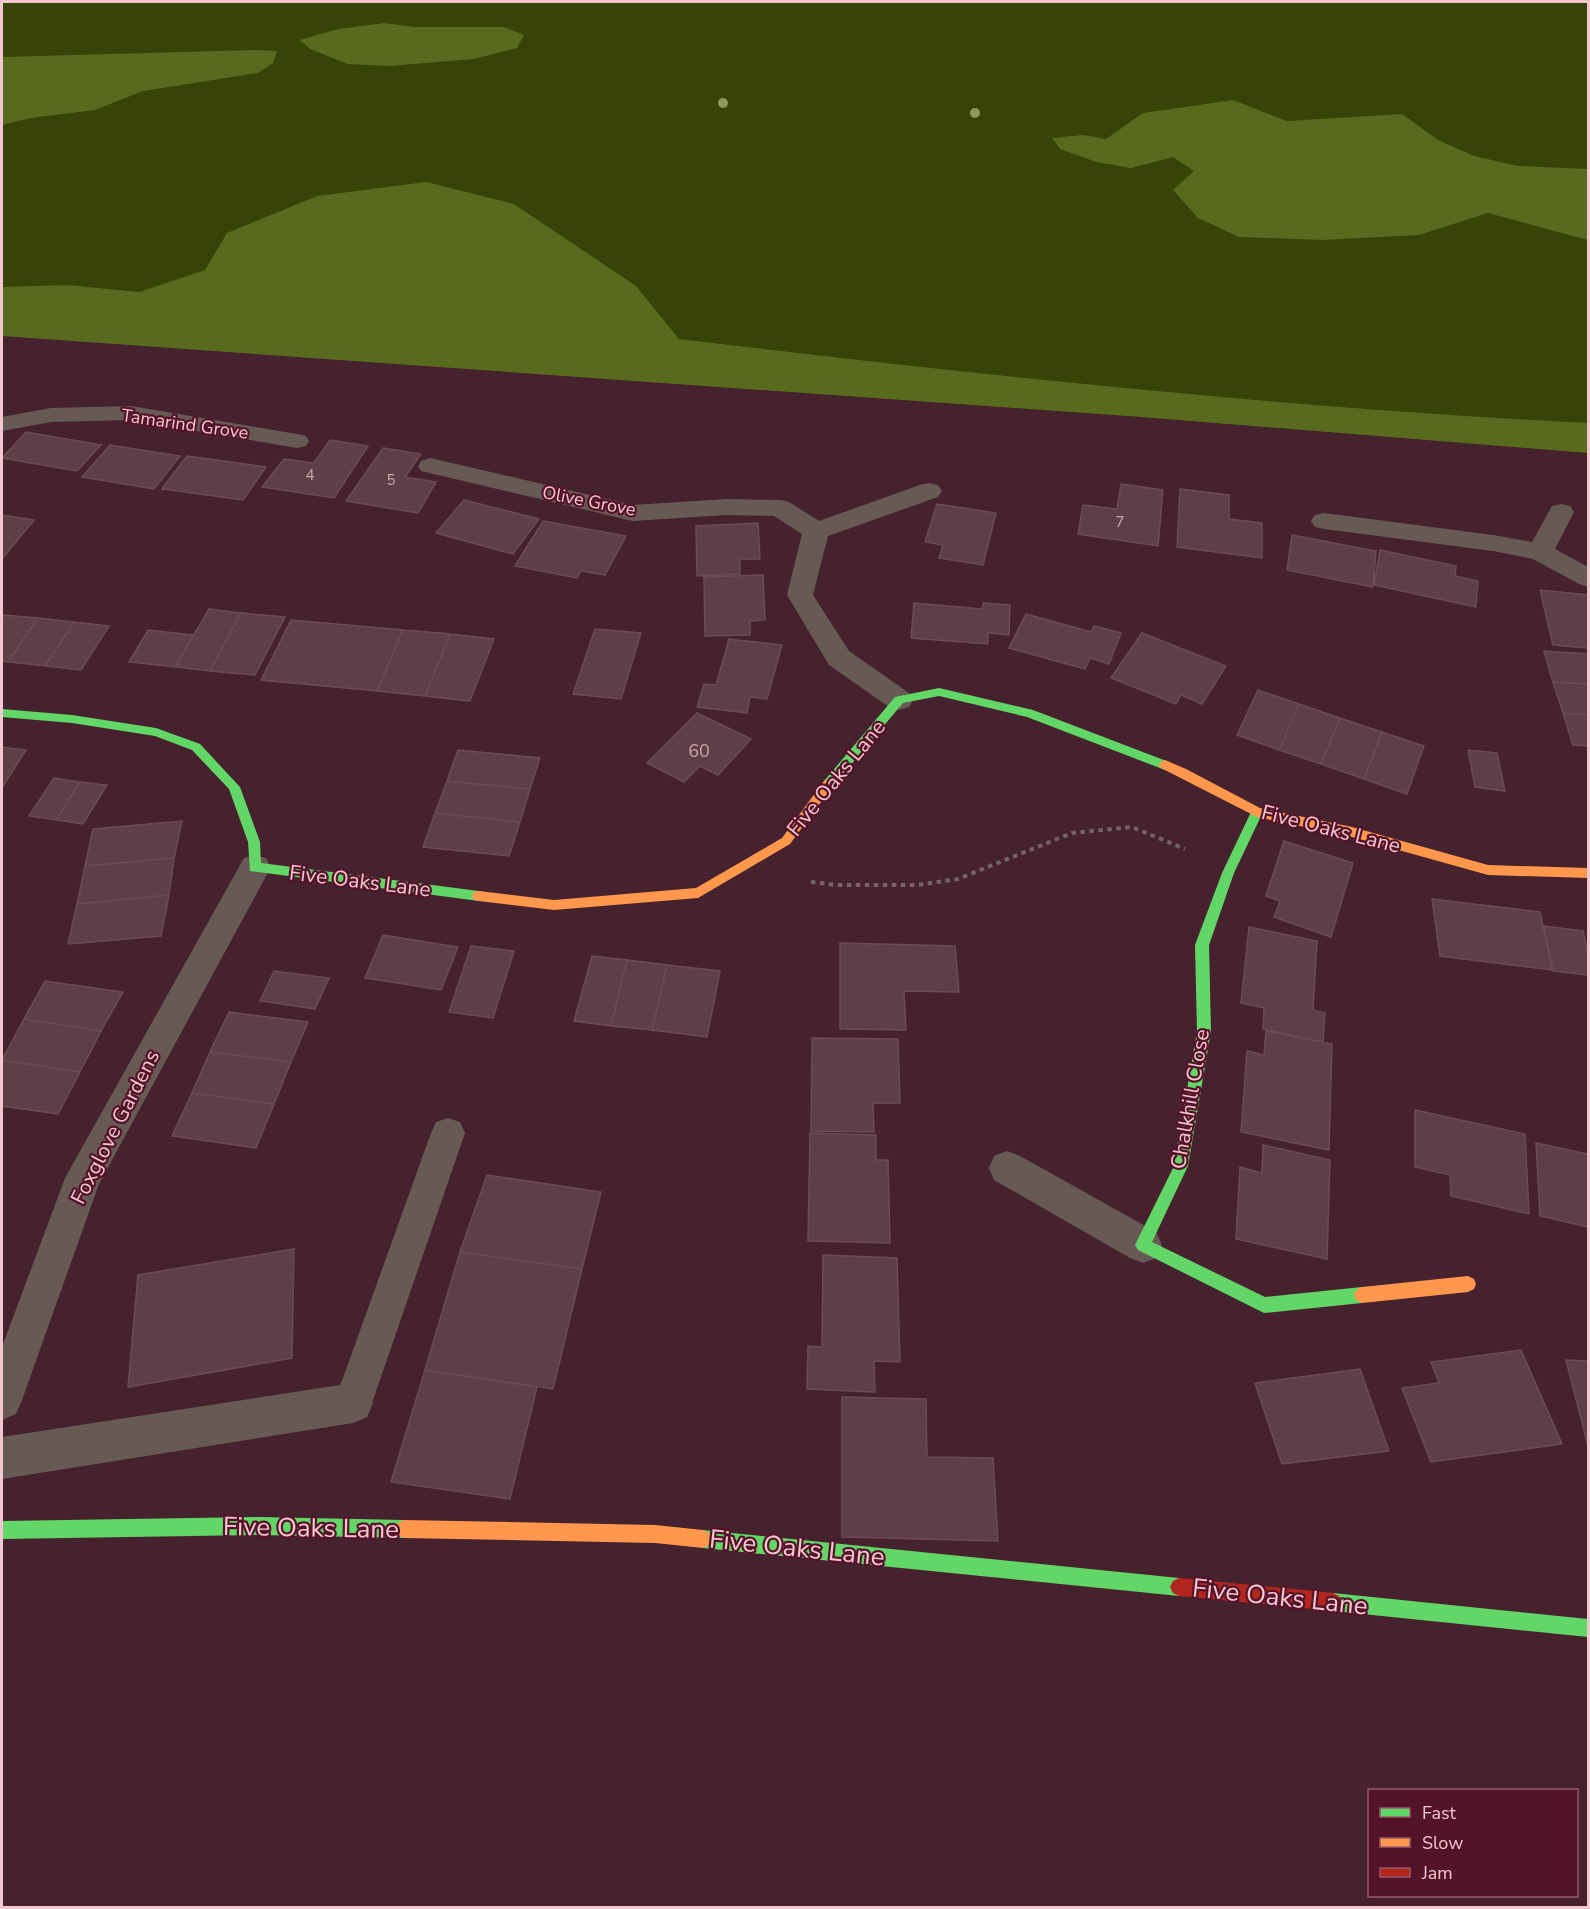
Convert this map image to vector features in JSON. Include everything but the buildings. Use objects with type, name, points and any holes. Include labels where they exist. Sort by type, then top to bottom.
[{"type":"street","name":"Tamarind Grove","points":[[2,424],[51,415],[131,413],[297,441]]},
{"type":"street","name":"Olive Grove","points":[[430,466],[633,513],[726,507],[780,508],[816,531]]},
{"type":"street","points":[[899,700],[839,658],[800,595],[816,531],[929,491]]},
{"type":"street","points":[[1540,552],[1561,512]]},
{"type":"street","points":[[1324,521],[1493,543],[1540,552],[1588,578]]},
{"type":"street","name":"Five Oaks Lane","points":[[255,867],[554,905],[698,893],[786,841],[831,780],[899,700],[939,692],[1029,713],[1182,772],[1257,812],[1352,832],[1488,870],[1588,873]]},
{"type":"street","points":[[2,713],[72,719],[156,732],[196,747],[234,787],[254,842],[255,867]]},
{"type":"street","name":"Chalkhill Close","points":[[1143,1245],[1181,1166],[1204,1031],[1202,945],[1231,867],[1257,812]]},
{"type":"street","name":"Foxglove Gardens","points":[[2,1400],[83,1178],[255,867]]},
{"type":"street","points":[[1007,1168],[1143,1245],[1264,1305],[1468,1284]]},
{"type":"street","points":[[2,1458],[353,1402]]},
{"type":"street","name":"Five Oaks Lane","points":[[2,1530],[259,1526],[655,1534],[1588,1629]]},
{"type":"lane","points":[[353,1402],[448,1133]]},
{"type":"path","points":[[733,873],[836,885],[917,885],[958,879],[1072,833],[1132,827],[1231,867]]},
{"type":"green space","points":[[2,2],[1588,2],[1588,453],[1142,417],[2,335]]},
{"type":"green space","points":[[385,23],[413,27],[504,27],[524,35],[517,48],[474,59],[389,66],[348,64],[310,49],[300,40],[338,29]]},
{"type":"green space","points":[[277,51],[273,63],[258,73],[143,91],[95,110],[31,118],[2,125],[2,57]]},
{"type":"green space","points":[[1233,100],[1287,121],[1402,114],[1438,140],[1474,156],[1518,166],[1588,169],[1588,240],[1488,213],[1419,235],[1322,240],[1239,237],[1198,218],[1173,190],[1194,171],[1173,157],[1131,168],[1096,162],[1060,149],[1052,138],[1083,135],[1106,139],[1143,113]]},
{"type":"green space","points":[[426,182],[514,204],[636,286],[679,339],[1133,389],[1360,409],[1588,423],[1588,453],[1142,417],[2,336],[2,287],[67,285],[139,292],[205,270],[227,233],[317,196]]},
{"type":"traffic: fast","points":[[828,784],[899,700],[939,692],[1029,713],[1165,765]]},
{"type":"traffic: fast","points":[[2,713],[72,719],[156,732],[196,747],[234,787],[254,842],[255,867],[479,896]]},
{"type":"traffic: fast","points":[[1257,812],[1228,873],[1202,945],[1204,1031],[1181,1166],[1143,1245],[1264,1305],[1362,1295]]},
{"type":"traffic: fast","points":[[2,1530],[259,1526],[404,1529]]},
{"type":"traffic: fast","points":[[703,1539],[1179,1587]]},
{"type":"traffic: fast","points":[[1333,1602],[1588,1628]]},
{"type":"traffic: slow","points":[[1165,765],[1257,812],[1352,832],[1488,870],[1588,873]]},
{"type":"traffic: slow","points":[[479,896],[554,905],[698,893],[786,841],[828,784]]},
{"type":"traffic: slow","points":[[1362,1295],[1468,1284]]},
{"type":"traffic: slow","points":[[404,1529],[655,1534],[703,1539]]},
{"type":"traffic: jam","points":[[1179,1587],[1333,1602]]}]
